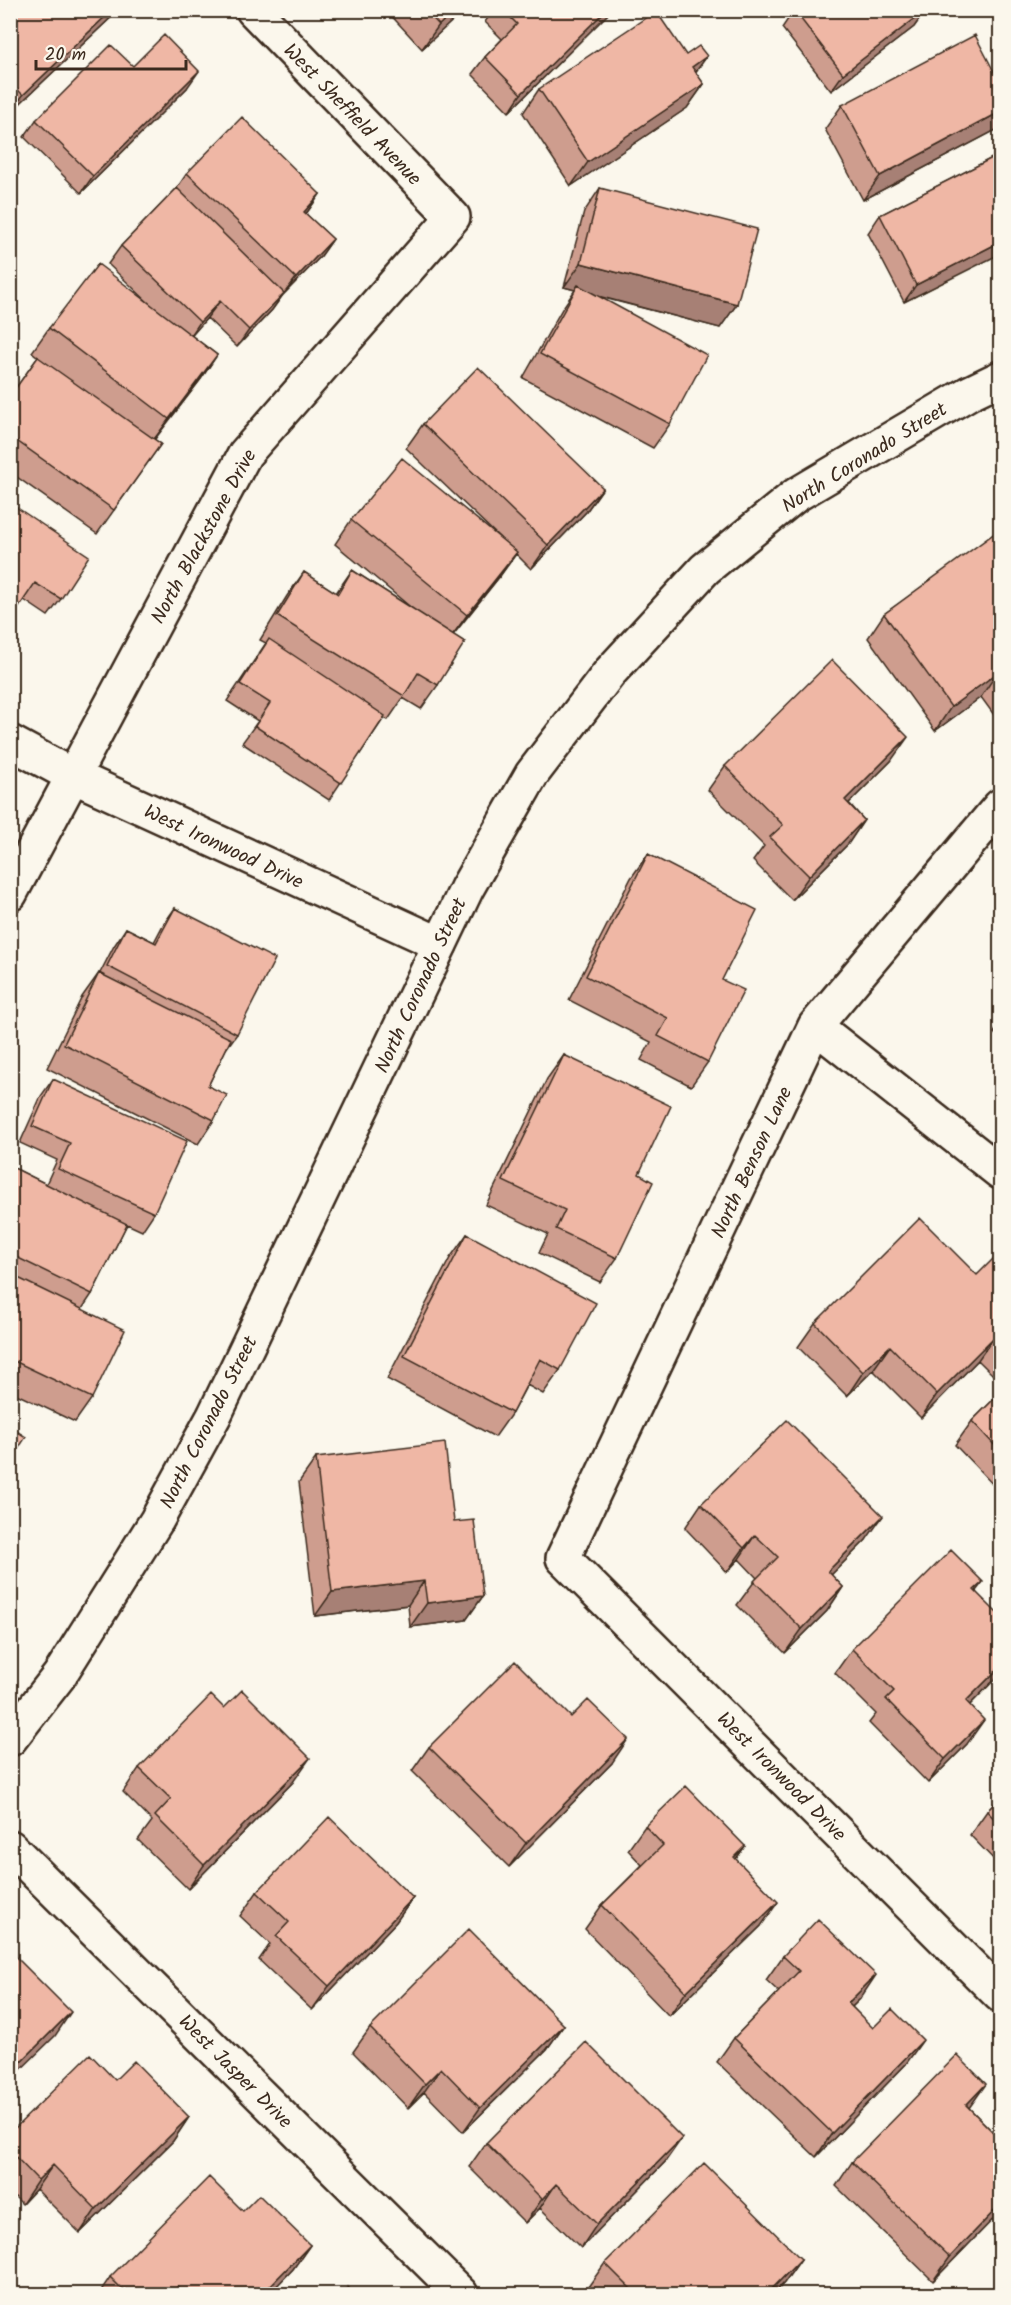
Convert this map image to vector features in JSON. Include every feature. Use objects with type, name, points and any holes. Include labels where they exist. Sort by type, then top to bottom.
[{"type":"street","name":"West Sheffield Avenue","points":[[253,10],[453,217]]},
{"type":"street","name":"North Blackstone Drive","points":[[10,894],[245,454],[453,217]]},
{"type":"street","name":"North Coronado Street","points":[[10,1739],[59,1676],[157,1520],[214,1416],[467,888],[532,774],[610,672],[705,570],[796,495],[969,393],[1000,378]]},
{"type":"street","name":"West Ironwood Drive","points":[[10,742],[73,776],[440,944]]},
{"type":"street","name":"North Benson Lane","points":[[563,1558],[815,1026],[1000,806]]},
{"type":"street","points":[[815,1026],[1000,1172]]},
{"type":"street","name":"West Ironwood Drive","points":[[563,1558],[1000,1995]]},
{"type":"street","name":"West Jasper Drive","points":[[10,1847],[462,2295]]},
{"type":"building","points":[[10,10],[112,10],[23,95],[10,82]]},
{"type":"building","points":[[425,10],[455,10],[439,25]]},
{"type":"building","points":[[503,10],[606,10],[521,94],[485,57],[517,24]]},
{"type":"building","points":[[794,10],[926,10],[843,74]]},
{"type":"building","points":[[656,11],[686,55],[699,46],[707,56],[692,67],[704,84],[588,162],[539,89]]},
{"type":"building","points":[[164,35],[199,71],[93,176],[36,120],[111,45],[133,66]]},
{"type":"building","points":[[975,35],[1000,83],[1000,112],[880,176],[842,105]]},
{"type":"building","points":[[242,117],[320,194],[304,212],[333,239],[296,278],[187,173]]},
{"type":"building","points":[[1000,154],[1000,242],[916,285],[880,215]]},
{"type":"building","points":[[177,188],[284,293],[249,330],[220,301],[200,322],[121,246]]},
{"type":"building","points":[[600,188],[757,229],[737,304],[581,263]]},
{"type":"building","points":[[98,264],[217,355],[169,419],[49,328]]},
{"type":"building","points":[[578,285],[707,355],[670,424],[540,354]]},
{"type":"building","points":[[38,357],[161,444],[114,510],[10,436],[10,396]]},
{"type":"building","points":[[478,367],[603,488],[548,545],[423,424]]},
{"type":"building","points":[[402,458],[517,552],[467,615],[351,520]]},
{"type":"building","points":[[10,503],[89,556],[61,599],[35,583],[19,607],[10,602]]},
{"type":"building","points":[[999,530],[1000,677],[997,673],[951,707],[884,614]]},
{"type":"building","points":[[352,570],[465,642],[438,685],[418,673],[404,696],[277,616],[304,572],[338,594]]},
{"type":"building","points":[[269,639],[385,716],[341,783],[255,726],[270,703],[240,684]]},
{"type":"building","points":[[832,660],[908,737],[845,800],[864,820],[809,876],[770,837],[783,825],[725,766]]},
{"type":"building","points":[[648,854],[757,910],[722,980],[744,990],[708,1062],[658,1036],[668,1018],[586,976]]},
{"type":"building","points":[[175,908],[275,959],[237,1034],[107,966],[126,928],[156,943]]},
{"type":"building","points":[[99,973],[231,1039],[208,1086],[227,1095],[214,1120],[64,1044]]},
{"type":"building","points":[[564,1055],[671,1106],[639,1174],[653,1182],[617,1258],[556,1229],[565,1210],[503,1181]]},
{"type":"building","points":[[53,1079],[187,1141],[154,1213],[58,1169],[70,1143],[32,1126]]},
{"type":"building","points":[[10,1166],[127,1224],[92,1294],[10,1254]]},
{"type":"building","points":[[920,1218],[977,1275],[995,1257],[1000,1262],[1000,1342],[995,1336],[937,1394],[890,1346],[863,1372],[815,1323]]},
{"type":"building","points":[[467,1234],[596,1303],[560,1370],[540,1359],[512,1413],[404,1356]]},
{"type":"building","points":[[10,1274],[125,1330],[92,1398],[10,1359]]},
{"type":"building","points":[[1000,1393],[1000,1451],[972,1421]]},
{"type":"building","points":[[787,1420],[883,1516],[828,1571],[843,1587],[802,1629],[754,1581],[778,1557],[755,1535],[744,1548],[701,1504]]},
{"type":"building","points":[[10,1427],[26,1437],[10,1461]]},
{"type":"building","points":[[445,1443],[454,1522],[474,1520],[483,1596],[427,1603],[424,1581],[332,1592],[316,1458]]},
{"type":"building","points":[[951,1550],[983,1582],[974,1590],[1000,1616],[1000,1667],[966,1701],[984,1720],[945,1759],[886,1699],[894,1691],[852,1649]]},
{"type":"building","points":[[515,1661],[571,1717],[588,1700],[628,1739],[526,1843],[429,1747]]},
{"type":"building","points":[[242,1690],[310,1758],[204,1865],[155,1816],[171,1799],[139,1768],[211,1695],[224,1708]]},
{"type":"building","points":[[686,1786],[745,1846],[734,1857],[778,1902],[686,1992],[602,1905],[663,1845],[645,1826]]},
{"type":"building","points":[[1000,1798],[1000,1825],[987,1811]]},
{"type":"building","points":[[329,1817],[413,1898],[329,1986],[276,1936],[289,1922],[257,1892]]},
{"type":"building","points":[[818,1919],[876,1975],[848,2003],[873,2028],[892,2009],[923,2040],[832,2133],[734,2038],[799,1971],[783,1956]]},
{"type":"building","points":[[469,1929],[564,2025],[480,2108],[441,2068],[425,2084],[370,2028]]},
{"type":"building","points":[[10,1951],[71,2012],[10,2073]]},
{"type":"building","points":[[586,2042],[682,2138],[597,2224],[556,2184],[542,2199],[486,2143]]},
{"type":"building","points":[[90,2054],[115,2080],[134,2061],[189,2117],[96,2209],[53,2165],[38,2180],[10,2151],[10,2133]]},
{"type":"building","points":[[957,2055],[986,2084],[966,2105],[997,2136],[1000,2132],[1000,2205],[950,2257],[852,2162]]},
{"type":"building","points":[[704,2163],[801,2259],[766,2295],[637,2295],[605,2263]]},
{"type":"building","points":[[209,2177],[243,2211],[259,2195],[310,2245],[261,2295],[184,2295],[177,2287],[169,2295],[128,2295],[110,2277]]},
{"type":"building","points":[[348,2287],[355,2295],[340,2295]]}]
